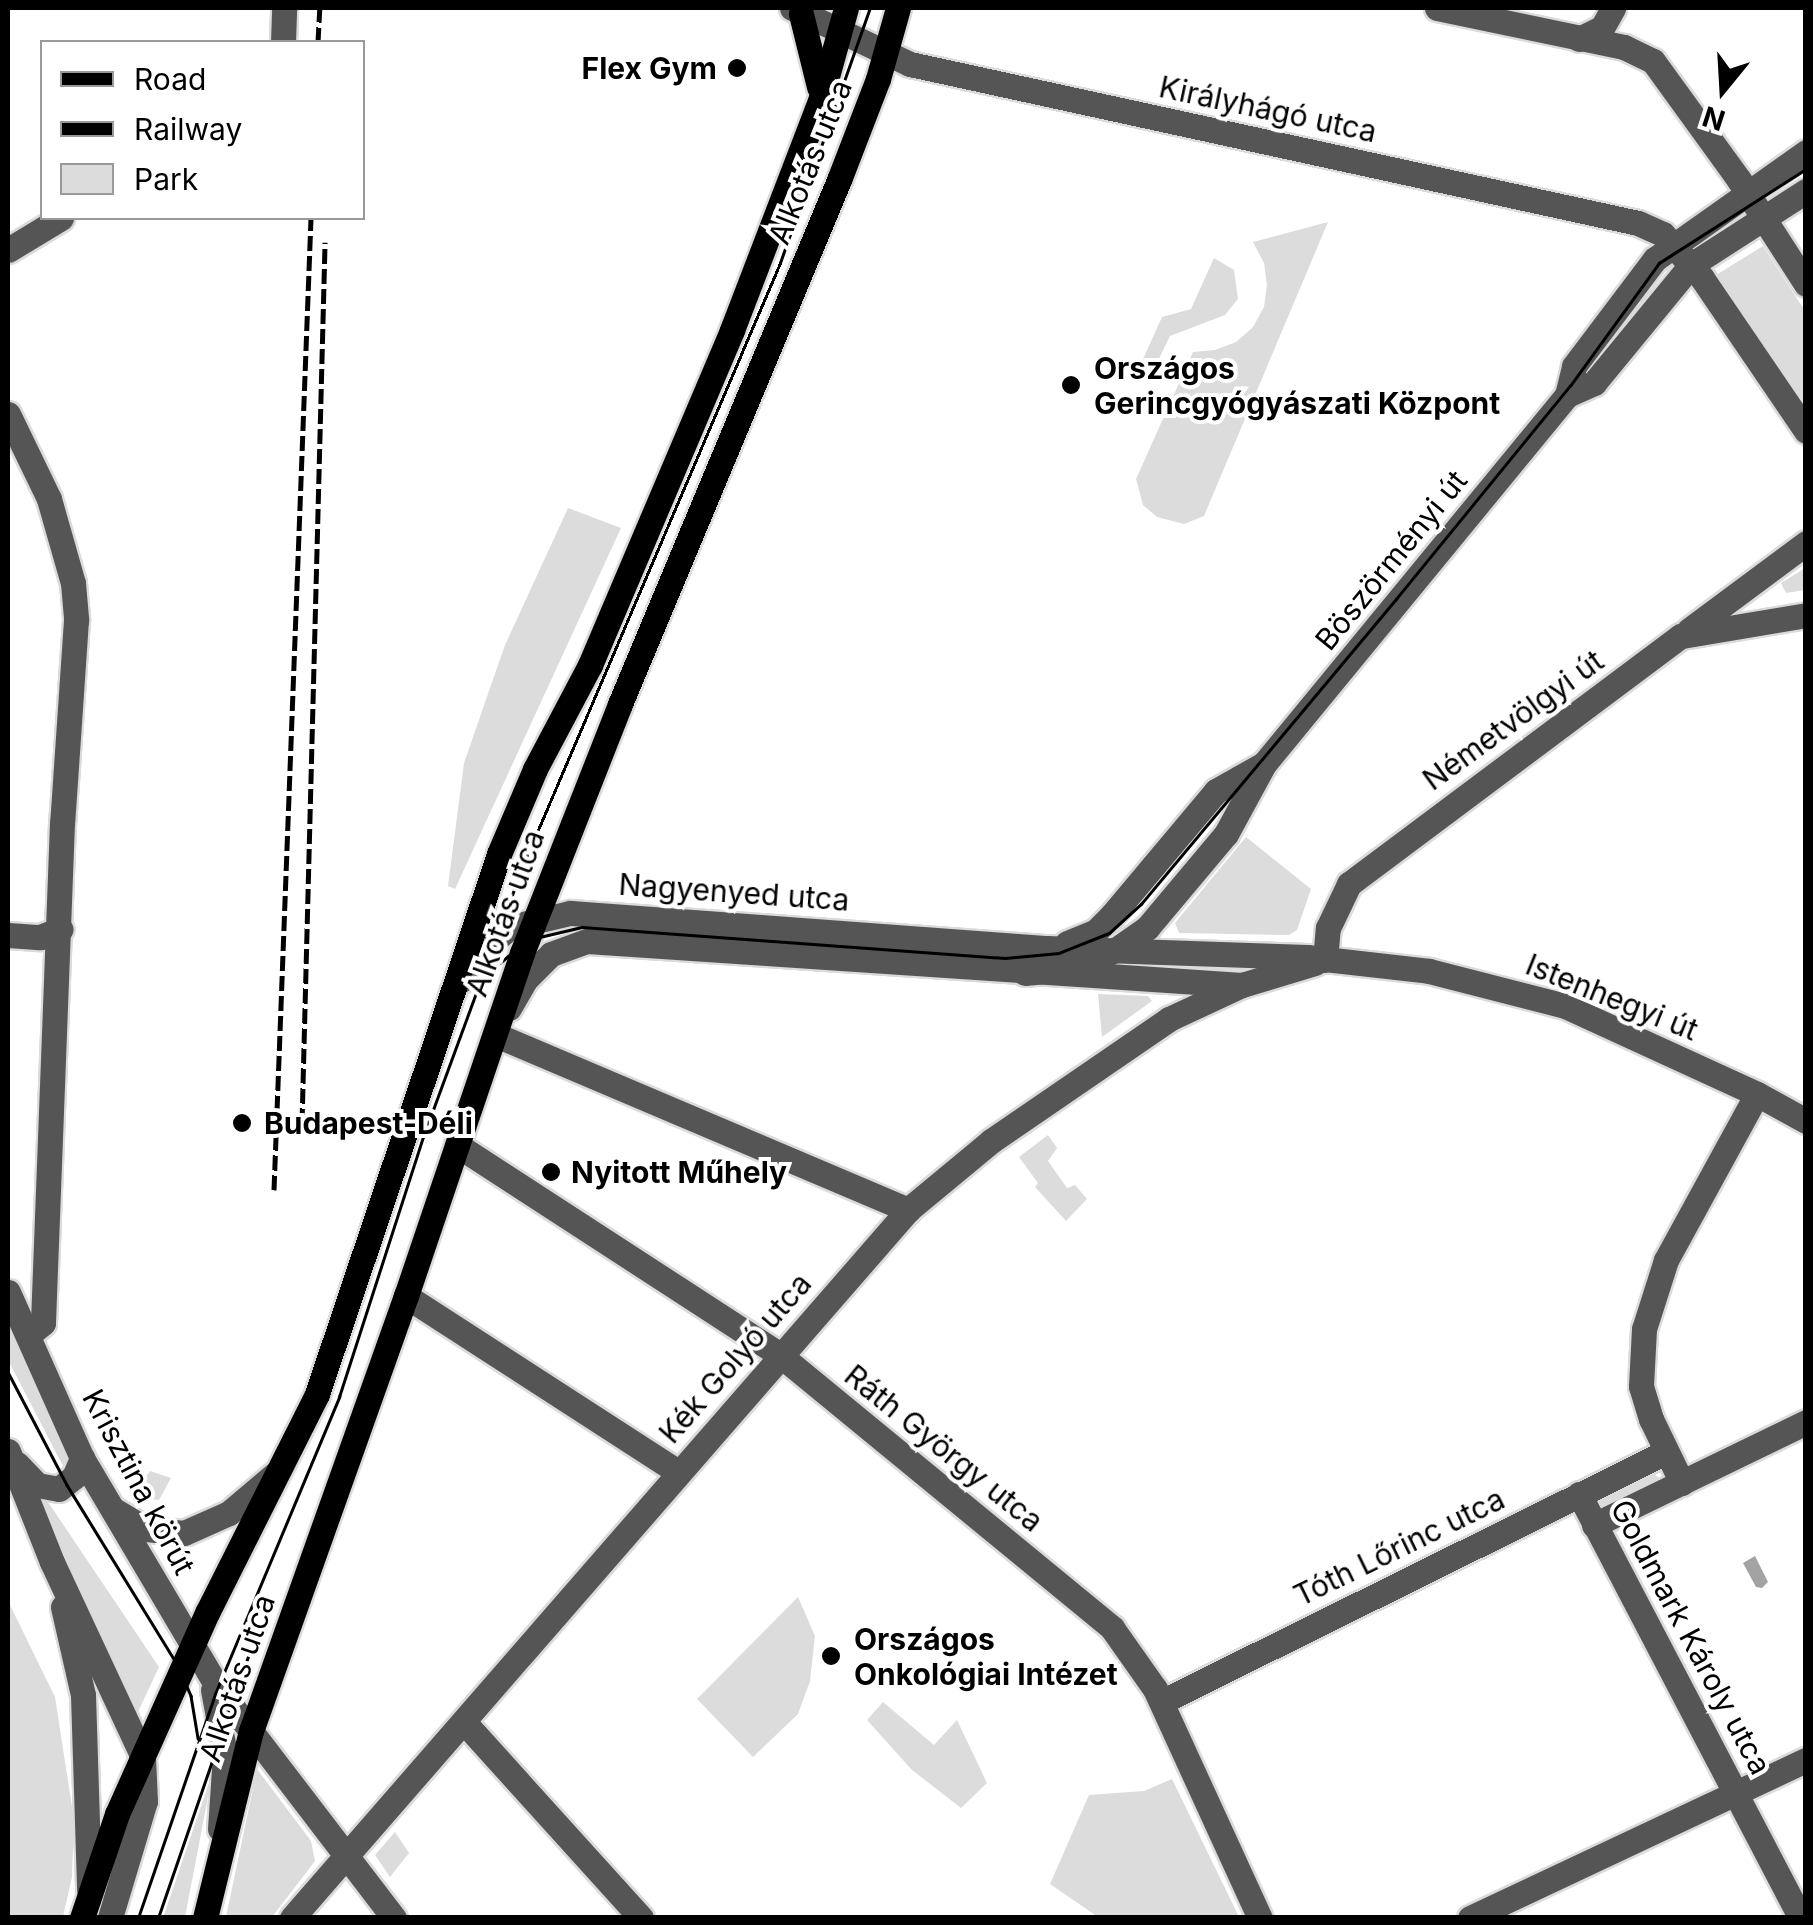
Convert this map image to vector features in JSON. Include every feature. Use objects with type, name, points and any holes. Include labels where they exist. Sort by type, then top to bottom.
[{"type":"main road","name":"Alkotás utca","points":[[218,1858],[251,1731],[406,1296],[534,920],[839,180],[886,54],[898,8]]},
{"type":"main road","points":[[797,11],[817,66],[821,98]]},
{"type":"main road","name":"Alkotás utca","points":[[192,1646],[317,1394],[506,835],[590,664],[732,330],[821,98],[843,20]]},
{"type":"main road","points":[[82,1918],[89,1890],[192,1646]]},
{"type":"main road","name":"Krisztina körút","points":[[205,1918],[218,1858]]},
{"type":"street","points":[[282,40],[284,8]]},
{"type":"street","points":[[1437,8],[1624,47],[1653,62],[1806,284]]},
{"type":"street","points":[[1579,38],[1602,28],[1614,8]]},
{"type":"street","name":"Királyhágó utca","points":[[797,11],[843,20],[886,54],[947,72],[1638,223],[1681,253]]},
{"type":"street","name":"Böszörményi út","points":[[1025,972],[1076,968],[1117,949],[1157,918],[1226,834],[1264,764],[1567,396],[1594,383],[1681,253],[1755,205],[1806,152]]},
{"type":"street","name":"Böszörményi út","points":[[1755,205],[1806,191]]},
{"type":"street","points":[[8,250],[58,220]]},
{"type":"street","points":[[1681,253],[1806,431]]},
{"type":"street","points":[[8,414],[49,499],[73,583],[76,654],[64,785],[44,1323],[28,1335]]},
{"type":"street","points":[[1681,636],[1806,543]]},
{"type":"street","name":"Németvölgyi út","points":[[1324,960],[1328,928],[1349,884],[1681,636],[1806,615]]},
{"type":"street","name":"Böszörményi út","points":[[1046,948],[1096,930],[1216,791],[1264,764]]},
{"type":"street","name":"Nagyenyed utca","points":[[451,996],[475,957],[510,927],[587,913],[1046,948]]},
{"type":"street","points":[[1157,918],[1152,933],[1169,951]]},
{"type":"street","points":[[8,936],[40,937],[61,928]]},
{"type":"street","name":"Nagyenyed utca","points":[[497,1031],[538,966],[572,944],[587,941],[1025,972]]},
{"type":"street","name":"Istenhegyi út","points":[[1046,948],[1324,960],[1429,971],[1539,998],[1606,1024],[1806,1121]]},
{"type":"street","name":"Istenhegyi út","points":[[1025,972],[1242,985],[1324,960]]},
{"type":"street","name":"Kék Golyó utca","points":[[292,1918],[908,1210],[990,1141],[1169,1020],[1242,985]]},
{"type":"street","points":[[497,1031],[908,1210]]},
{"type":"street","points":[[1682,1483],[1641,1386],[1640,1354],[1648,1311],[1666,1260],[1757,1094]]},
{"type":"street","name":"Ráth György utca","points":[[458,1145],[780,1355],[1112,1628],[1161,1702],[1260,1918]]},
{"type":"street","points":[[8,1291],[46,1285]]},
{"type":"street","name":"Krisztina körút","points":[[8,1291],[82,1458],[192,1646],[251,1731],[394,1918]]},
{"type":"street","points":[[406,1296],[678,1472]]},
{"type":"street","points":[[1594,1525],[1806,1422]]},
{"type":"street","name":"Tóth Lőrinc utca","points":[[1161,1702],[1666,1452]]},
{"type":"street","points":[[9,1454],[37,1485],[48,1489],[67,1485],[82,1458]]},
{"type":"street","points":[[9,1454],[52,1562],[144,1757],[145,1801],[110,1918]]},
{"type":"street","points":[[110,1506],[146,1529],[184,1533],[229,1513],[278,1471]]},
{"type":"street","name":"Goldmark Károly utca","points":[[1579,1494],[1801,1918]]},
{"type":"street","points":[[52,1562],[83,1695],[89,1890]]},
{"type":"street","name":"Krisztina körút","points":[[192,1646],[215,1694],[223,1726],[218,1858]]},
{"type":"street","points":[[464,1722],[640,1918]]},
{"type":"street","points":[[1470,1918],[1806,1760]]},
{"type":"green space","points":[[1328,222],[1204,516],[1184,524],[1157,517],[1143,505],[1136,479],[1193,352],[1215,350],[1236,342],[1253,327],[1264,307],[1264,263],[1253,242]]},
{"type":"green space","points":[[1763,246],[1805,311],[1805,407],[1716,275]]},
{"type":"green space","points":[[1214,258],[1234,270],[1238,299],[1225,315],[1170,336],[1147,383],[1135,377],[1162,317],[1191,309]]},
{"type":"green space","points":[[568,508],[621,528],[455,889],[448,886],[464,763],[505,645]]},
{"type":"green space","points":[[1805,568],[1805,590],[1786,593],[1781,583]]},
{"type":"green space","points":[[1246,837],[1311,889],[1297,930],[1289,935],[1179,933],[1175,923]]},
{"type":"green space","points":[[1098,994],[1148,996],[1152,1001],[1102,1037]]},
{"type":"green space","points":[[1048,1135],[1057,1148],[1048,1161],[1067,1188],[1075,1185],[1087,1199],[1066,1221],[1035,1187],[1038,1183],[1019,1157]]},
{"type":"green space","points":[[8,1318],[71,1449],[64,1468],[8,1360]]},
{"type":"green space","points":[[1650,1470],[1660,1479],[1601,1509],[1594,1496]]},
{"type":"green space","points":[[150,1471],[171,1478],[159,1500],[150,1499],[142,1483]]},
{"type":"green space","points":[[41,1501],[48,1502],[159,1667],[137,1714],[56,1543]]},
{"type":"green space","points":[[798,1597],[815,1636],[810,1681],[798,1714],[753,1757],[697,1699]]},
{"type":"green space","points":[[8,1601],[55,1697],[74,1820],[72,1877],[63,1917],[8,1917]]},
{"type":"green space","points":[[883,1702],[934,1745],[957,1720],[987,1783],[961,1808],[912,1770],[867,1720]]},
{"type":"green space","points":[[257,1769],[311,1841],[315,1861],[272,1917],[226,1917]]},
{"type":"green space","points":[[213,1771],[185,1917],[163,1918]]},
{"type":"green space","points":[[1172,1779],[1239,1917],[1098,1917],[1050,1884],[1089,1795],[1144,1791]]},
{"type":"green space","points":[[395,1832],[409,1853],[390,1877],[375,1855]]},
{"type":"shaded area","points":[[1755,1556],[1768,1582],[1762,1588],[1756,1587],[1743,1563]]},
{"type":"tram line","points":[[138,1918],[215,1694],[339,1397],[423,1137],[523,865],[780,263],[870,8]]},
{"type":"tram line","points":[[487,974],[527,940],[582,927],[1005,958],[1059,953],[1109,933],[1141,904],[1396,599],[1570,386],[1659,263],[1806,169]]},
{"type":"tram line","points":[[8,1372],[67,1485],[177,1664],[191,1696],[198,1738]]},
{"type":"tram line","points":[[158,1918],[259,1624]]},
{"type":"railway","points":[[318,40],[320,8]]},
{"type":"railway","points":[[274,1190],[311,220]]},
{"type":"railway","points":[[302,1123],[325,242]]},
{"type":"place","name":"Flex Gym","points":[[737,68]]},
{"type":"place","name":"Országos Gerincgyógyászati Központ","points":[[1071,385]]},
{"type":"place","name":"Budapest-Déli","points":[[242,1123]]},
{"type":"place","name":"Nyitott Műhely","points":[[551,1172]]},
{"type":"place","name":"Országos Onkológiai Intézet","points":[[831,1656]]}]
